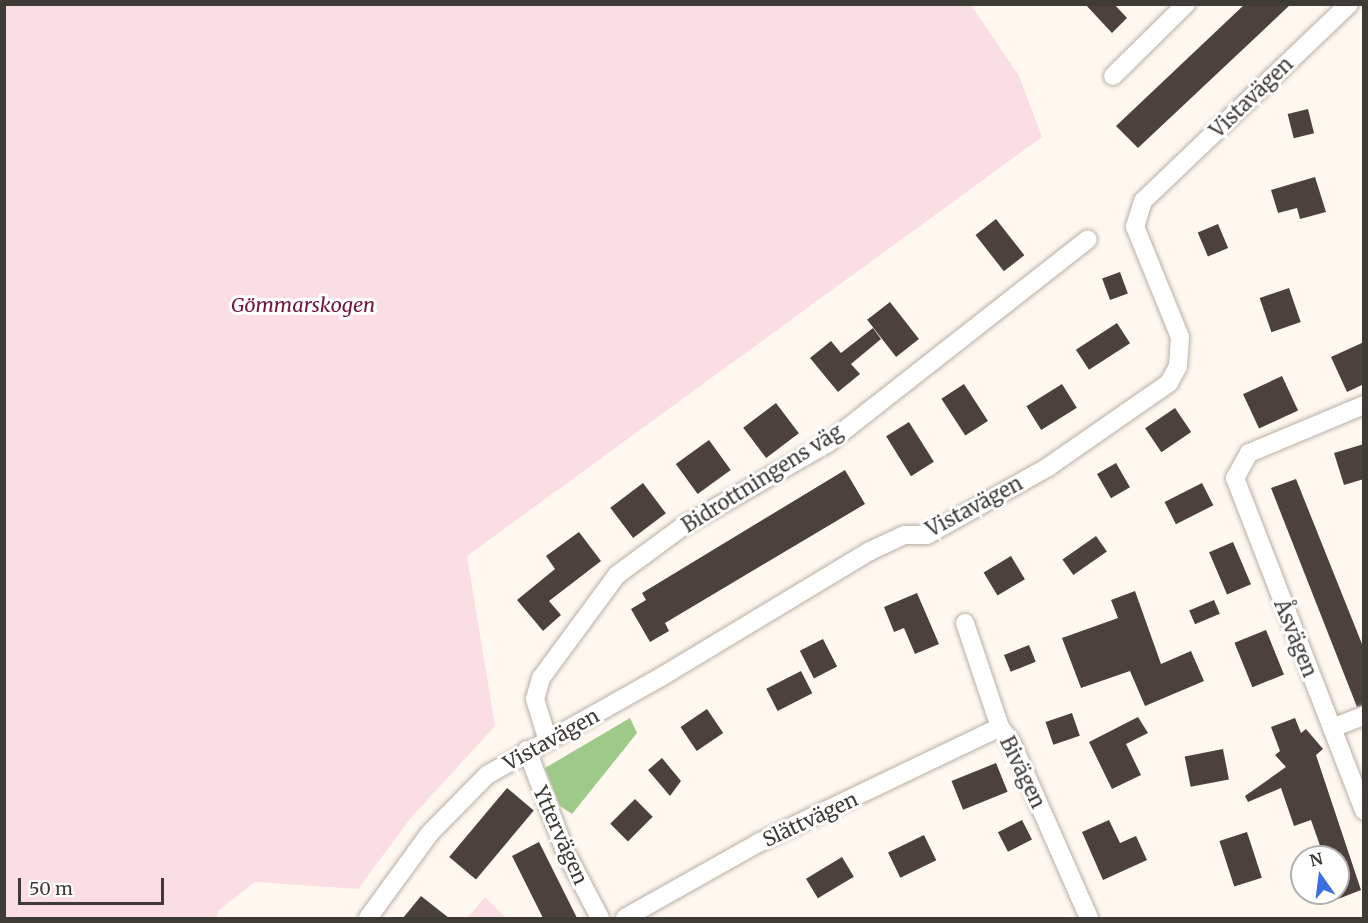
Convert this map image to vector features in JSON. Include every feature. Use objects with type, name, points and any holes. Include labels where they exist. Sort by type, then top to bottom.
[{"type":"street","points":[[1113,76],[1186,4]]},
{"type":"street","name":"Vistavägen","points":[[368,918],[451,810],[487,775],[870,550],[905,535],[927,535],[1048,467],[1169,383],[1178,366],[1180,337],[1135,227],[1143,201],[1349,4]]},
{"type":"street","name":"Bidrottningens väg","points":[[548,741],[535,699],[541,678],[617,575],[682,527],[828,443],[1088,239]]},
{"type":"street","name":"Åsvägen","points":[[1364,405],[1249,453],[1239,464],[1236,490],[1364,811]]},
{"type":"street","name":"Bivägen","points":[[965,623],[1000,727],[1011,741],[1089,918]]},
{"type":"street","points":[[1332,728],[1364,716]]},
{"type":"street","name":"Slättvägen","points":[[625,918],[758,843],[1000,727]]},
{"type":"street","name":"Yttervägen","points":[[527,750],[565,851],[600,918]]},
{"type":"green space","name":"Gömmarskogen","points":[[5,4],[971,5],[1019,76],[1042,137],[467,556],[495,726],[410,819],[358,889],[255,882],[218,911],[217,918],[5,918]]},
{"type":"green space","points":[[485,897],[506,918],[467,918]]},
{"type":"shaded area","points":[[630,718],[637,733],[572,814],[560,806],[545,768]]},
{"type":"building","points":[[1085,4],[1114,4],[1127,18],[1112,33]]},
{"type":"building","points":[[1245,4],[1291,4],[1138,148],[1116,126]]},
{"type":"building","points":[[1308,109],[1314,133],[1294,138],[1288,114]]},
{"type":"building","points":[[1315,177],[1326,212],[1300,219],[1297,208],[1278,213],[1271,190]]},
{"type":"building","points":[[996,219],[1024,255],[1004,271],[976,235]]},
{"type":"building","points":[[1218,224],[1228,248],[1208,257],[1198,233]]},
{"type":"building","points":[[1120,272],[1128,294],[1110,300],[1102,278]]},
{"type":"building","points":[[1289,288],[1301,322],[1271,332],[1260,298]]},
{"type":"building","points":[[890,302],[919,339],[896,357],[867,320]]},
{"type":"building","points":[[1117,323],[1130,343],[1089,370],[1076,350]]},
{"type":"building","points":[[873,328],[881,339],[851,364],[860,374],[838,392],[810,358],[831,341],[841,353]]},
{"type":"building","points":[[1364,342],[1364,384],[1347,392],[1331,357]]},
{"type":"building","points":[[1282,376],[1298,410],[1259,429],[1243,394]]},
{"type":"building","points":[[964,384],[988,421],[965,436],[941,399]]},
{"type":"building","points":[[1062,384],[1077,408],[1041,430],[1026,406]]},
{"type":"building","points":[[776,403],[799,433],[766,458],[743,428]]},
{"type":"building","points":[[1175,408],[1191,432],[1161,452],[1145,428]]},
{"type":"building","points":[[909,422],[934,462],[911,476],[886,436]]},
{"type":"building","points":[[709,440],[731,470],[698,494],[676,464]]},
{"type":"building","points":[[1364,444],[1364,479],[1344,485],[1334,453]]},
{"type":"building","points":[[1116,463],[1130,487],[1111,498],[1097,474]]},
{"type":"building","points":[[845,470],[865,504],[665,623],[669,631],[650,642],[631,609],[646,600],[642,593]]},
{"type":"building","points":[[1296,479],[1364,649],[1364,705],[1357,707],[1271,488]]},
{"type":"building","points":[[643,483],[666,513],[633,538],[610,508]]},
{"type":"building","points":[[1202,483],[1213,505],[1176,524],[1165,502]]},
{"type":"building","points":[[579,532],[601,561],[549,601],[561,615],[543,631],[517,600],[555,569],[546,556]]},
{"type":"building","points":[[1096,536],[1107,552],[1073,575],[1062,560]]},
{"type":"building","points":[[1233,542],[1251,584],[1227,595],[1209,552]]},
{"type":"building","points":[[1011,556],[1025,579],[997,596],[984,572]]},
{"type":"building","points":[[1135,591],[1161,664],[1191,651],[1204,681],[1145,706],[1130,671],[1081,688],[1062,638],[1118,618],[1111,600]]},
{"type":"building","points":[[917,593],[939,644],[915,654],[904,628],[894,632],[884,607]]},
{"type":"building","points":[[1214,600],[1220,614],[1195,624],[1189,611]]},
{"type":"building","points":[[1266,630],[1284,675],[1252,687],[1234,643]]},
{"type":"building","points":[[823,639],[837,667],[814,678],[800,651]]},
{"type":"building","points":[[1029,645],[1036,662],[1011,672],[1004,655]]},
{"type":"building","points":[[801,671],[812,693],[778,711],[766,689]]},
{"type":"building","points":[[707,709],[723,733],[697,751],[680,727]]},
{"type":"building","points":[[1072,713],[1080,736],[1053,745],[1046,722]]},
{"type":"building","points":[[1138,717],[1148,733],[1126,744],[1141,775],[1112,789],[1089,742]]},
{"type":"building","points":[[1295,718],[1301,733],[1306,729],[1323,749],[1316,755],[1346,845],[1320,845],[1311,820],[1294,826],[1281,788],[1248,802],[1245,796],[1286,767],[1275,755],[1280,751],[1271,727]]},
{"type":"building","points":[[1223,749],[1229,779],[1191,787],[1185,756]]},
{"type":"building","points":[[662,758],[681,781],[670,796],[648,770]]},
{"type":"building","points":[[996,763],[1008,792],[963,810],[951,781]]},
{"type":"building","points":[[507,788],[534,810],[476,879],[449,857]]},
{"type":"building","points":[[635,799],[653,817],[628,841],[610,824]]},
{"type":"building","points":[[1022,820],[1032,840],[1008,852],[998,832]]},
{"type":"building","points":[[1109,820],[1120,843],[1136,836],[1147,860],[1103,880],[1082,832]]},
{"type":"building","points":[[1247,832],[1262,878],[1234,887],[1219,841]]},
{"type":"building","points":[[924,835],[936,860],[900,878],[888,853]]},
{"type":"building","points":[[539,842],[577,918],[543,918],[512,856]]},
{"type":"building","points":[[842,857],[854,877],[818,898],[806,879]]},
{"type":"building","points":[[1350,857],[1361,890],[1350,894]]},
{"type":"building","points":[[421,896],[449,918],[403,918]]}]
